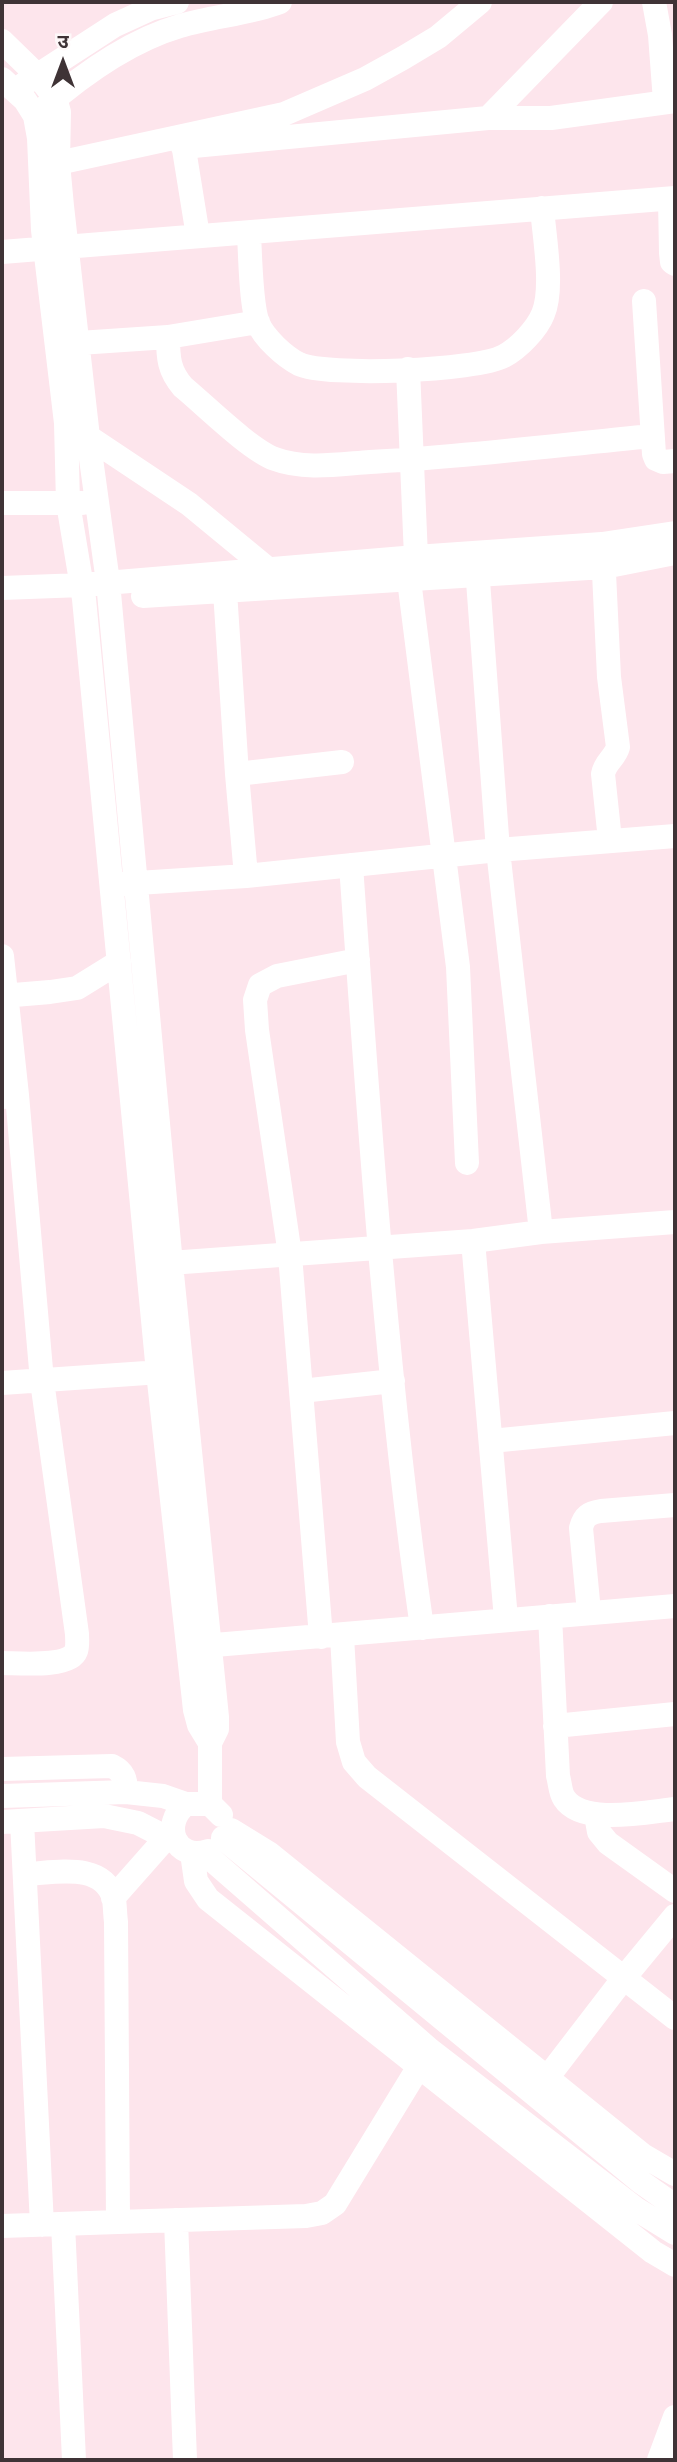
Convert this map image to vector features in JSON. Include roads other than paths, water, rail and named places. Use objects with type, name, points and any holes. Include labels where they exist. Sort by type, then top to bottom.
[{"type":"street","points":[[177,2],[131,17],[38,76],[8,84],[35,116],[57,248],[79,343],[88,437],[109,590],[124,884],[170,1371],[198,1646],[218,1723],[198,1804],[175,1816],[173,1835],[270,1854],[644,2156],[675,2174]]},
{"type":"street","points":[[35,116],[98,65],[177,26],[281,2]]},
{"type":"street","points":[[182,142],[284,114],[365,79],[438,37],[480,2]]},
{"type":"street","points":[[488,118],[601,2]]},
{"type":"street","points":[[58,163],[182,142],[488,118],[551,118],[670,101],[668,34],[654,2]]},
{"type":"street","points":[[2,41],[38,76],[55,98],[59,112],[57,248],[68,503],[124,884],[119,962],[160,1264]]},
{"type":"street","points":[[182,142],[198,236]]},
{"type":"street","points":[[2,252],[673,199],[671,253],[672,262],[675,264]]},
{"type":"street","points":[[249,233],[258,322],[270,340],[297,363],[327,370],[408,369],[479,364],[507,355],[527,337],[542,316],[546,306],[547,266],[542,208]]},
{"type":"street","points":[[644,301],[652,436],[656,459],[663,462],[675,461]]},
{"type":"street","points":[[79,343],[168,337],[258,322]]},
{"type":"street","points":[[168,337],[173,376],[183,387],[267,456],[296,464],[412,460],[652,436]]},
{"type":"street","points":[[408,369],[416,557],[409,580],[458,967],[467,1163]]},
{"type":"street","points":[[65,423],[189,504],[290,587]]},
{"type":"street","points":[[2,503],[98,503]]},
{"type":"street","points":[[603,556],[675,533]]},
{"type":"street","points":[[2,604],[83,592],[225,582],[290,587],[409,580],[477,565],[675,553]]},
{"type":"street","points":[[603,556],[609,677],[618,747],[616,755],[605,766],[603,774],[610,840]]},
{"type":"street","points":[[225,582],[269,570],[416,557],[477,565]]},
{"type":"street","points":[[477,565],[498,850],[541,1231]]},
{"type":"street","points":[[225,582],[236,775],[246,876]]},
{"type":"street","points":[[2,588],[83,592]]},
{"type":"street","points":[[236,775],[342,762]]},
{"type":"street","points":[[124,884],[246,876],[498,850],[675,836]]},
{"type":"street","points":[[351,865],[380,1249],[410,1547],[422,1628]]},
{"type":"street","points":[[2,956],[9,1096],[42,1381],[77,1634],[76,1651],[70,1659],[61,1662],[2,1664]]},
{"type":"street","points":[[358,960],[276,976],[260,985],[255,1000],[290,1255],[301,1391],[348,1742],[354,1762],[367,1777],[675,2018]]},
{"type":"street","points":[[4,995],[77,988],[119,962]]},
{"type":"street","points":[[160,1264],[380,1249],[473,1241],[541,1231],[675,1222]]},
{"type":"street","points":[[473,1241],[506,1619]]},
{"type":"street","points":[[2,1383],[170,1371]]},
{"type":"street","points":[[301,1391],[393,1381]]},
{"type":"street","points":[[491,1441],[675,1423]]},
{"type":"street","points":[[589,1612],[581,1528],[583,1520],[590,1513],[601,1511],[675,1505]]},
{"type":"street","points":[[198,1646],[675,1606]]},
{"type":"street","points":[[550,1616],[558,1776],[564,1797],[577,1810],[596,1815],[675,1809]]},
{"type":"street","points":[[555,1726],[675,1714]]},
{"type":"street","points":[[163,1796],[192,1783],[210,1752]]},
{"type":"street","points":[[2,1769],[112,1766],[120,1770],[126,1779],[126,1792]]},
{"type":"street","points":[[2,1797],[126,1792],[163,1796],[219,1811],[198,1842],[113,1898]]},
{"type":"street","points":[[596,1815],[599,1832],[608,1843],[675,1891]]},
{"type":"street","points":[[74,2460],[52,2224],[25,1874],[12,1821],[104,1816],[138,1823],[198,1842],[675,2206]]},
{"type":"street","points":[[198,1842],[424,2058],[653,2252],[675,2264]]},
{"type":"street","points":[[25,1874],[83,1872],[96,1875],[105,1883],[113,1898],[116,1922],[118,2222]]},
{"type":"street","points":[[547,2078],[675,1916]]},
{"type":"street","points":[[2,2226],[306,2216],[322,2213],[335,2204],[424,2058]]},
{"type":"street","points":[[424,2058],[636,2209],[675,2233]]},
{"type":"street","points":[[176,2220],[185,2460]]},
{"type":"street","points":[[659,2460],[675,2417]]}]
